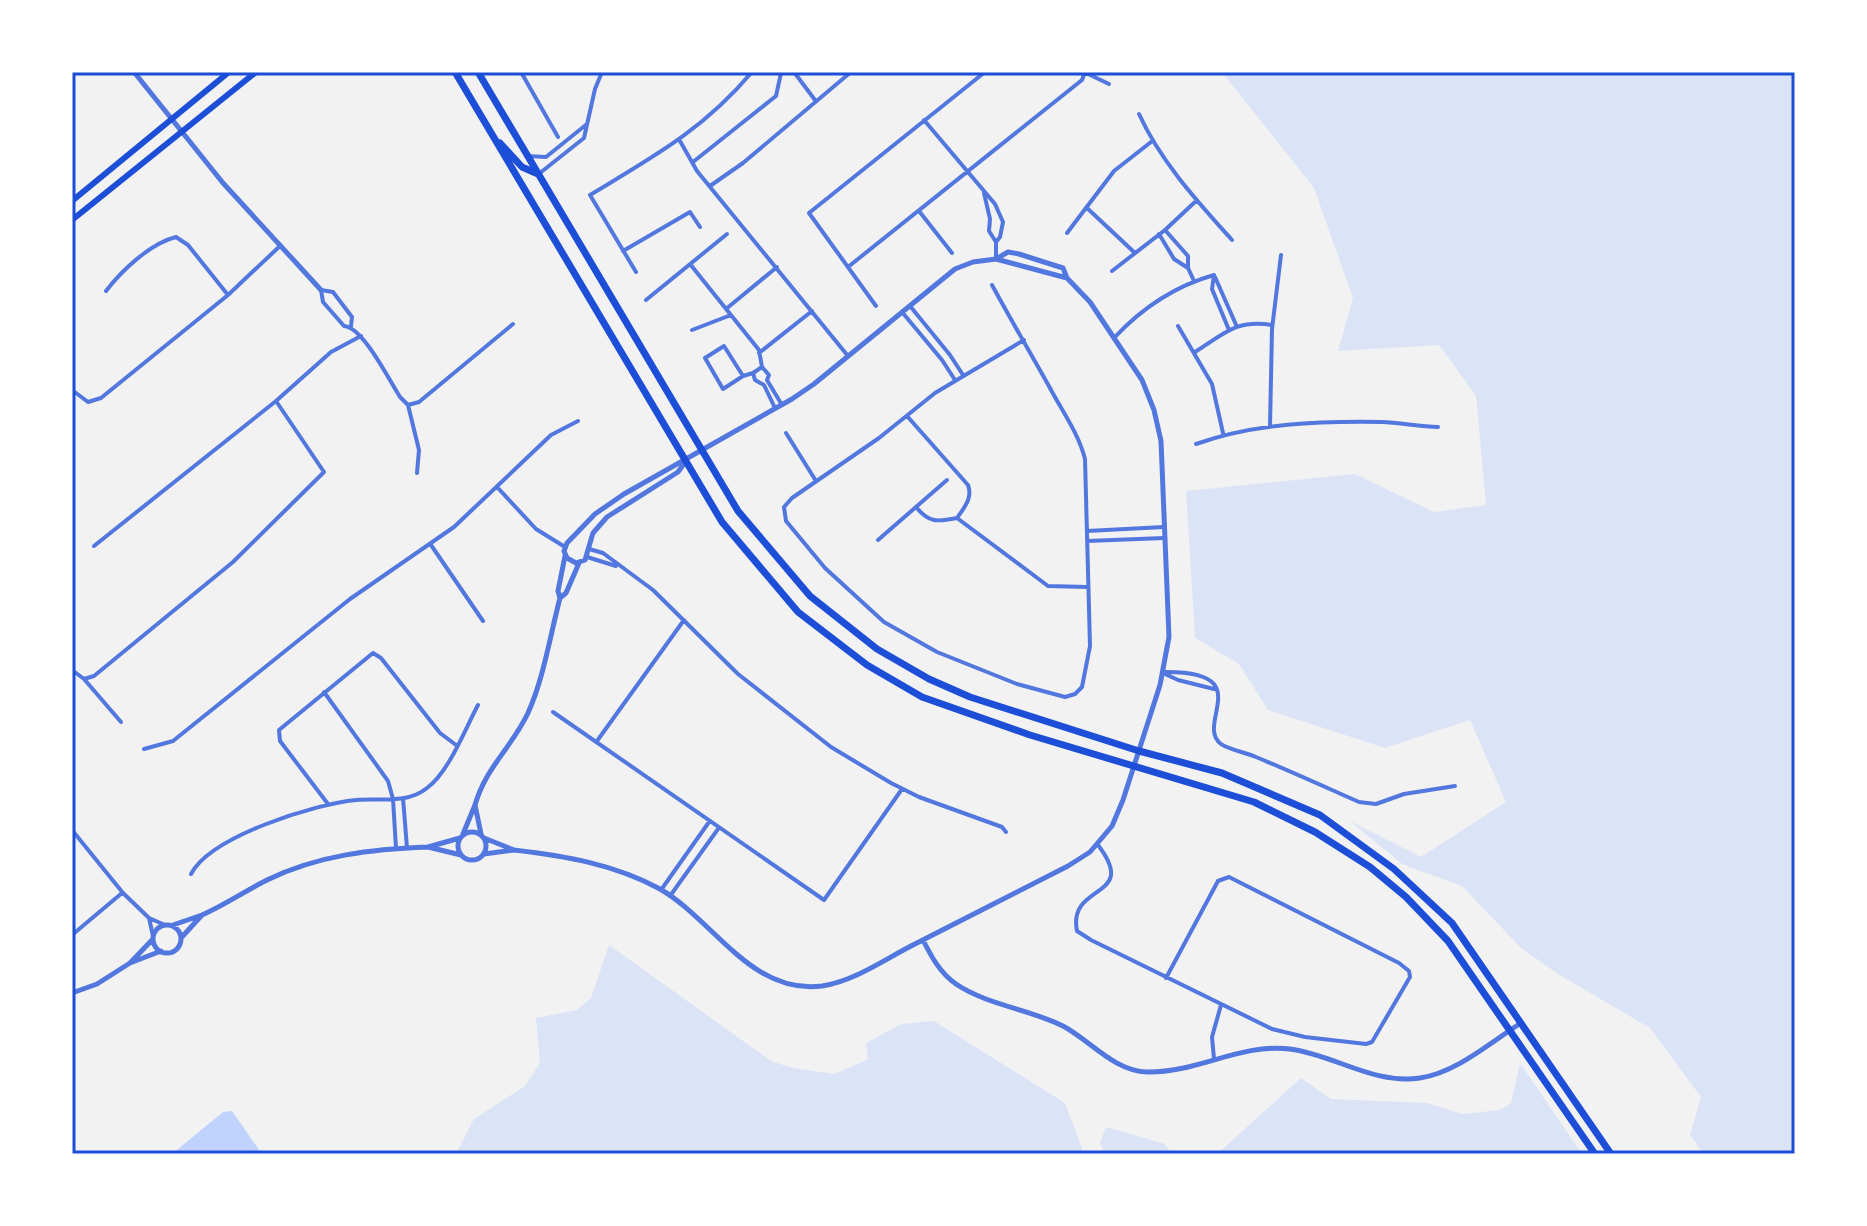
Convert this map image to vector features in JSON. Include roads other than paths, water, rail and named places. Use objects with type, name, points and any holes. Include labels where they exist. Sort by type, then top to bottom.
[{"type":"main road","points":[[72,201],[229,72]]},
{"type":"main road","points":[[72,220],[256,72]]},
{"type":"main road","points":[[455,72],[722,522],[779,593],[826,636],[867,665],[922,697],[1133,767],[1254,802],[1315,832],[1370,867],[1406,897],[1448,941],[1595,1154]]},
{"type":"main road","points":[[478,72],[738,511],[796,582],[839,621],[877,649],[929,679],[970,697],[1139,751],[1222,773],[1320,815],[1394,869],[1452,923],[1611,1154]]},
{"type":"main road","points":[[493,136],[522,167],[538,174]]},
{"type":"street","points":[[134,72],[182,132],[321,290],[323,302],[335,316],[344,326],[351,326],[361,336],[408,405],[419,450],[417,473]]},
{"type":"street","points":[[521,72],[558,137]]},
{"type":"street","points":[[538,174],[584,138],[602,72]]},
{"type":"street","points":[[636,272],[590,195],[680,141],[728,100],[752,72]]},
{"type":"street","points":[[693,162],[776,96],[781,72]]},
{"type":"street","points":[[794,72],[815,100]]},
{"type":"street","points":[[710,186],[743,163],[851,72]]},
{"type":"street","points":[[876,306],[809,213],[985,72]]},
{"type":"street","points":[[848,267],[1082,80],[1085,72],[1109,84]]},
{"type":"street","points":[[1139,114],[1151,142],[1232,240]]},
{"type":"street","points":[[924,120],[989,196],[1003,222],[996,242]]},
{"type":"street","points":[[527,156],[546,157],[589,122]]},
{"type":"street","points":[[680,141],[724,204],[848,356]]},
{"type":"street","points":[[1067,233],[1114,171],[1151,142]]},
{"type":"street","points":[[984,193],[990,219],[989,231],[996,242],[996,259]]},
{"type":"street","points":[[1112,271],[1165,230],[1196,200]]},
{"type":"street","points":[[1087,208],[1135,253]]},
{"type":"street","points":[[918,211],[952,253]]},
{"type":"street","points":[[623,251],[690,212],[700,227]]},
{"type":"street","points":[[990,219],[1000,216]]},
{"type":"street","points":[[1165,230],[1188,256],[1188,268],[1194,281]]},
{"type":"street","points":[[646,300],[727,234]]},
{"type":"street","points":[[1159,234],[1174,259],[1188,268]]},
{"type":"street","points":[[106,291],[115,279],[163,240],[176,237],[188,245],[228,295]]},
{"type":"street","points":[[1170,251],[1179,245]]},
{"type":"street","points":[[72,390],[88,402],[101,398],[228,295],[280,246]]},
{"type":"street","points":[[130,963],[158,928],[202,915],[266,880],[308,864],[358,852],[428,847],[470,832],[514,850],[593,862],[661,890],[699,918],[758,971],[780,981],[818,986],[846,980],[1068,866],[1098,845],[1119,813],[1162,672],[1169,637],[1161,441],[1154,410],[1142,380],[1090,302],[1067,278],[1063,268],[1041,259],[1008,252],[996,259]]},
{"type":"street","points":[[1270,426],[1272,325],[1281,255]]},
{"type":"street","points":[[587,557],[583,542],[586,522],[609,503],[814,384],[955,269],[973,262],[996,259],[1067,278]]},
{"type":"street","points":[[690,264],[759,353],[779,407]]},
{"type":"street","points":[[726,309],[777,267]]},
{"type":"street","points":[[1214,275],[1237,327]]},
{"type":"street","points":[[1114,338],[1134,317],[1194,281],[1214,275]]},
{"type":"street","points":[[1214,275],[1212,289],[1229,330]]},
{"type":"street","points":[[992,285],[1024,340],[1082,448],[1090,646],[1082,687],[1075,694],[1065,697],[1017,684],[937,652],[884,622],[825,568],[786,521],[784,507],[792,498],[955,380],[1024,340]]},
{"type":"street","points":[[321,290],[333,292],[352,317],[351,326]]},
{"type":"street","points":[[910,306],[963,375]]},
{"type":"street","points":[[1219,308],[1227,306]]},
{"type":"street","points":[[335,316],[345,309]]},
{"type":"street","points":[[759,353],[812,311]]},
{"type":"street","points":[[902,312],[955,380]]},
{"type":"street","points":[[692,330],[731,315]]},
{"type":"street","points":[[1195,352],[1237,327],[1252,322],[1272,325]]},
{"type":"street","points":[[408,405],[419,402],[513,324]]},
{"type":"street","points":[[1178,326],[1212,384],[1223,434]]},
{"type":"street","points":[[94,546],[276,401],[331,352],[361,336]]},
{"type":"street","points":[[743,376],[724,346],[705,358],[723,389],[762,367]]},
{"type":"street","points":[[753,373],[755,380],[764,385],[779,407]]},
{"type":"street","points":[[84,679],[94,676],[233,562],[324,472],[276,401]]},
{"type":"street","points":[[907,416],[971,492],[957,518],[933,522],[916,507]]},
{"type":"street","points":[[144,749],[173,741],[350,599],[431,545],[551,435],[578,421]]},
{"type":"street","points":[[1196,444],[1223,434],[1270,426],[1385,422],[1438,427]]},
{"type":"street","points":[[786,433],[817,482]]},
{"type":"street","points":[[497,487],[536,529],[565,547],[583,542],[607,517],[678,472],[687,460]]},
{"type":"street","points":[[878,540],[947,480]]},
{"type":"street","points":[[957,518],[1048,586],[1087,587]]},
{"type":"street","points":[[1087,531],[1164,527]]},
{"type":"street","points":[[1087,541],[1164,538]]},
{"type":"street","points":[[583,542],[655,591],[725,662],[831,747],[902,789],[1002,827],[1006,832]]},
{"type":"street","points":[[431,545],[483,621]]},
{"type":"street","points":[[461,855],[458,846],[490,767],[528,713],[538,684],[560,598],[558,591],[565,547]]},
{"type":"street","points":[[565,555],[569,561],[579,563]]},
{"type":"street","points":[[560,598],[566,593],[579,563],[587,557]]},
{"type":"street","points":[[587,557],[619,567]]},
{"type":"street","points":[[597,741],[684,620]]},
{"type":"street","points":[[329,805],[280,741],[279,730],[373,653],[381,658],[440,733],[456,745]]},
{"type":"street","points":[[72,670],[84,679],[121,722]]},
{"type":"street","points":[[1162,672],[1207,676],[1216,690],[1216,737],[1221,745],[1359,802],[1376,804],[1404,794],[1455,786]]},
{"type":"street","points":[[1162,672],[1178,680],[1216,690]]},
{"type":"street","points":[[1196,684],[1197,674]]},
{"type":"street","points":[[324,692],[386,776],[393,799],[396,848]]},
{"type":"street","points":[[191,874],[194,868],[221,848],[268,822],[309,808],[355,800],[403,798],[428,788],[441,774],[478,705]]},
{"type":"street","points":[[553,712],[824,900],[902,789]]},
{"type":"street","points":[[403,798],[407,848]]},
{"type":"street","points":[[475,805],[486,846],[483,855]]},
{"type":"street","points":[[394,817],[404,816]]},
{"type":"street","points":[[661,890],[709,822]]},
{"type":"street","points":[[670,896],[718,829]]},
{"type":"street","points":[[72,831],[123,893],[149,918],[178,930],[181,939]]},
{"type":"street","points":[[696,840],[705,846]]},
{"type":"street","points":[[1098,845],[1112,865],[1112,873],[1108,882],[1077,910],[1077,931],[1166,978],[1279,1031],[1366,1044],[1375,1039],[1410,977],[1409,971],[1399,963],[1224,877],[1218,881],[1166,978]]},
{"type":"street","points":[[428,847],[472,860],[514,850]]},
{"type":"street","points":[[72,935],[123,893]]},
{"type":"street","points":[[72,993],[97,984],[130,963],[161,951],[174,950],[202,915]]},
{"type":"street","points":[[149,918],[154,945],[161,951]]},
{"type":"street","points":[[923,940],[943,972],[955,983],[1004,1005],[1062,1025],[1120,1065],[1134,1071],[1168,1071],[1253,1049],[1274,1048],[1309,1053],[1397,1080],[1423,1078],[1460,1062],[1521,1023]]},
{"type":"street","points":[[1214,1059],[1212,1037],[1221,1005]]},
{"type":"water","points":[[232,1111],[262,1154],[172,1154],[223,1112]]}]
